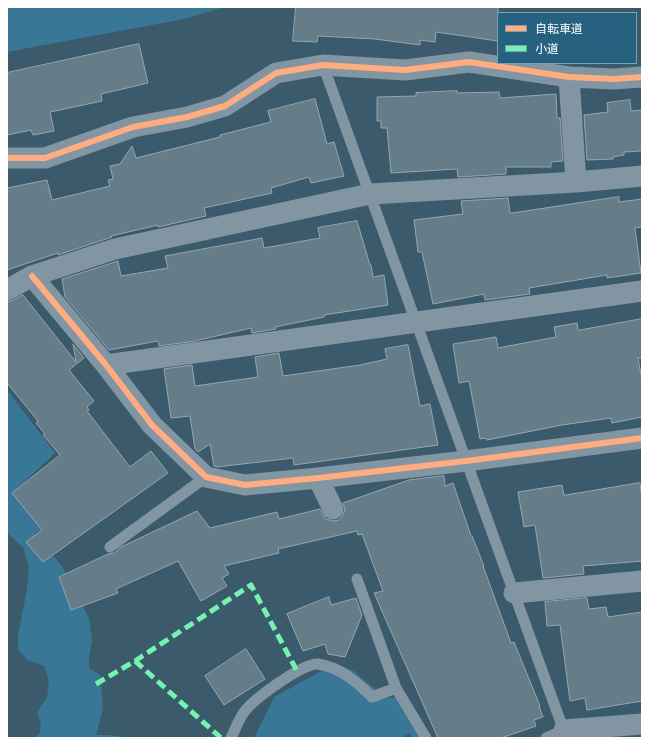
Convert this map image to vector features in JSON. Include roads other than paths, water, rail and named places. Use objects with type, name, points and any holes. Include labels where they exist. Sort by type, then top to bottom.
[{"type":"street","points":[[7,158],[45,158],[133,127],[187,117],[225,106],[276,73],[323,65],[405,70],[469,62],[569,78],[614,80],[642,77]]},
{"type":"street","points":[[569,78],[576,182]]},
{"type":"street","points":[[7,290],[32,276],[115,249],[370,194],[576,182],[642,176]]},
{"type":"street","points":[[32,276],[106,365],[152,425],[206,477],[245,485],[466,461],[642,438]]},
{"type":"street","points":[[106,365],[642,291]]},
{"type":"street","points":[[318,478],[333,509]]},
{"type":"street","points":[[514,593],[642,581]]},
{"type":"street","points":[[559,736],[642,724]]},
{"type":"lane","points":[[323,65],[514,593],[559,736]]},
{"type":"lane","points":[[110,548],[206,477]]},
{"type":"lane","points":[[357,579],[396,688],[426,738]]},
{"type":"lane","points":[[231,738],[244,711],[265,692],[297,671],[317,663],[337,669],[360,685],[372,696],[396,688]]}]
